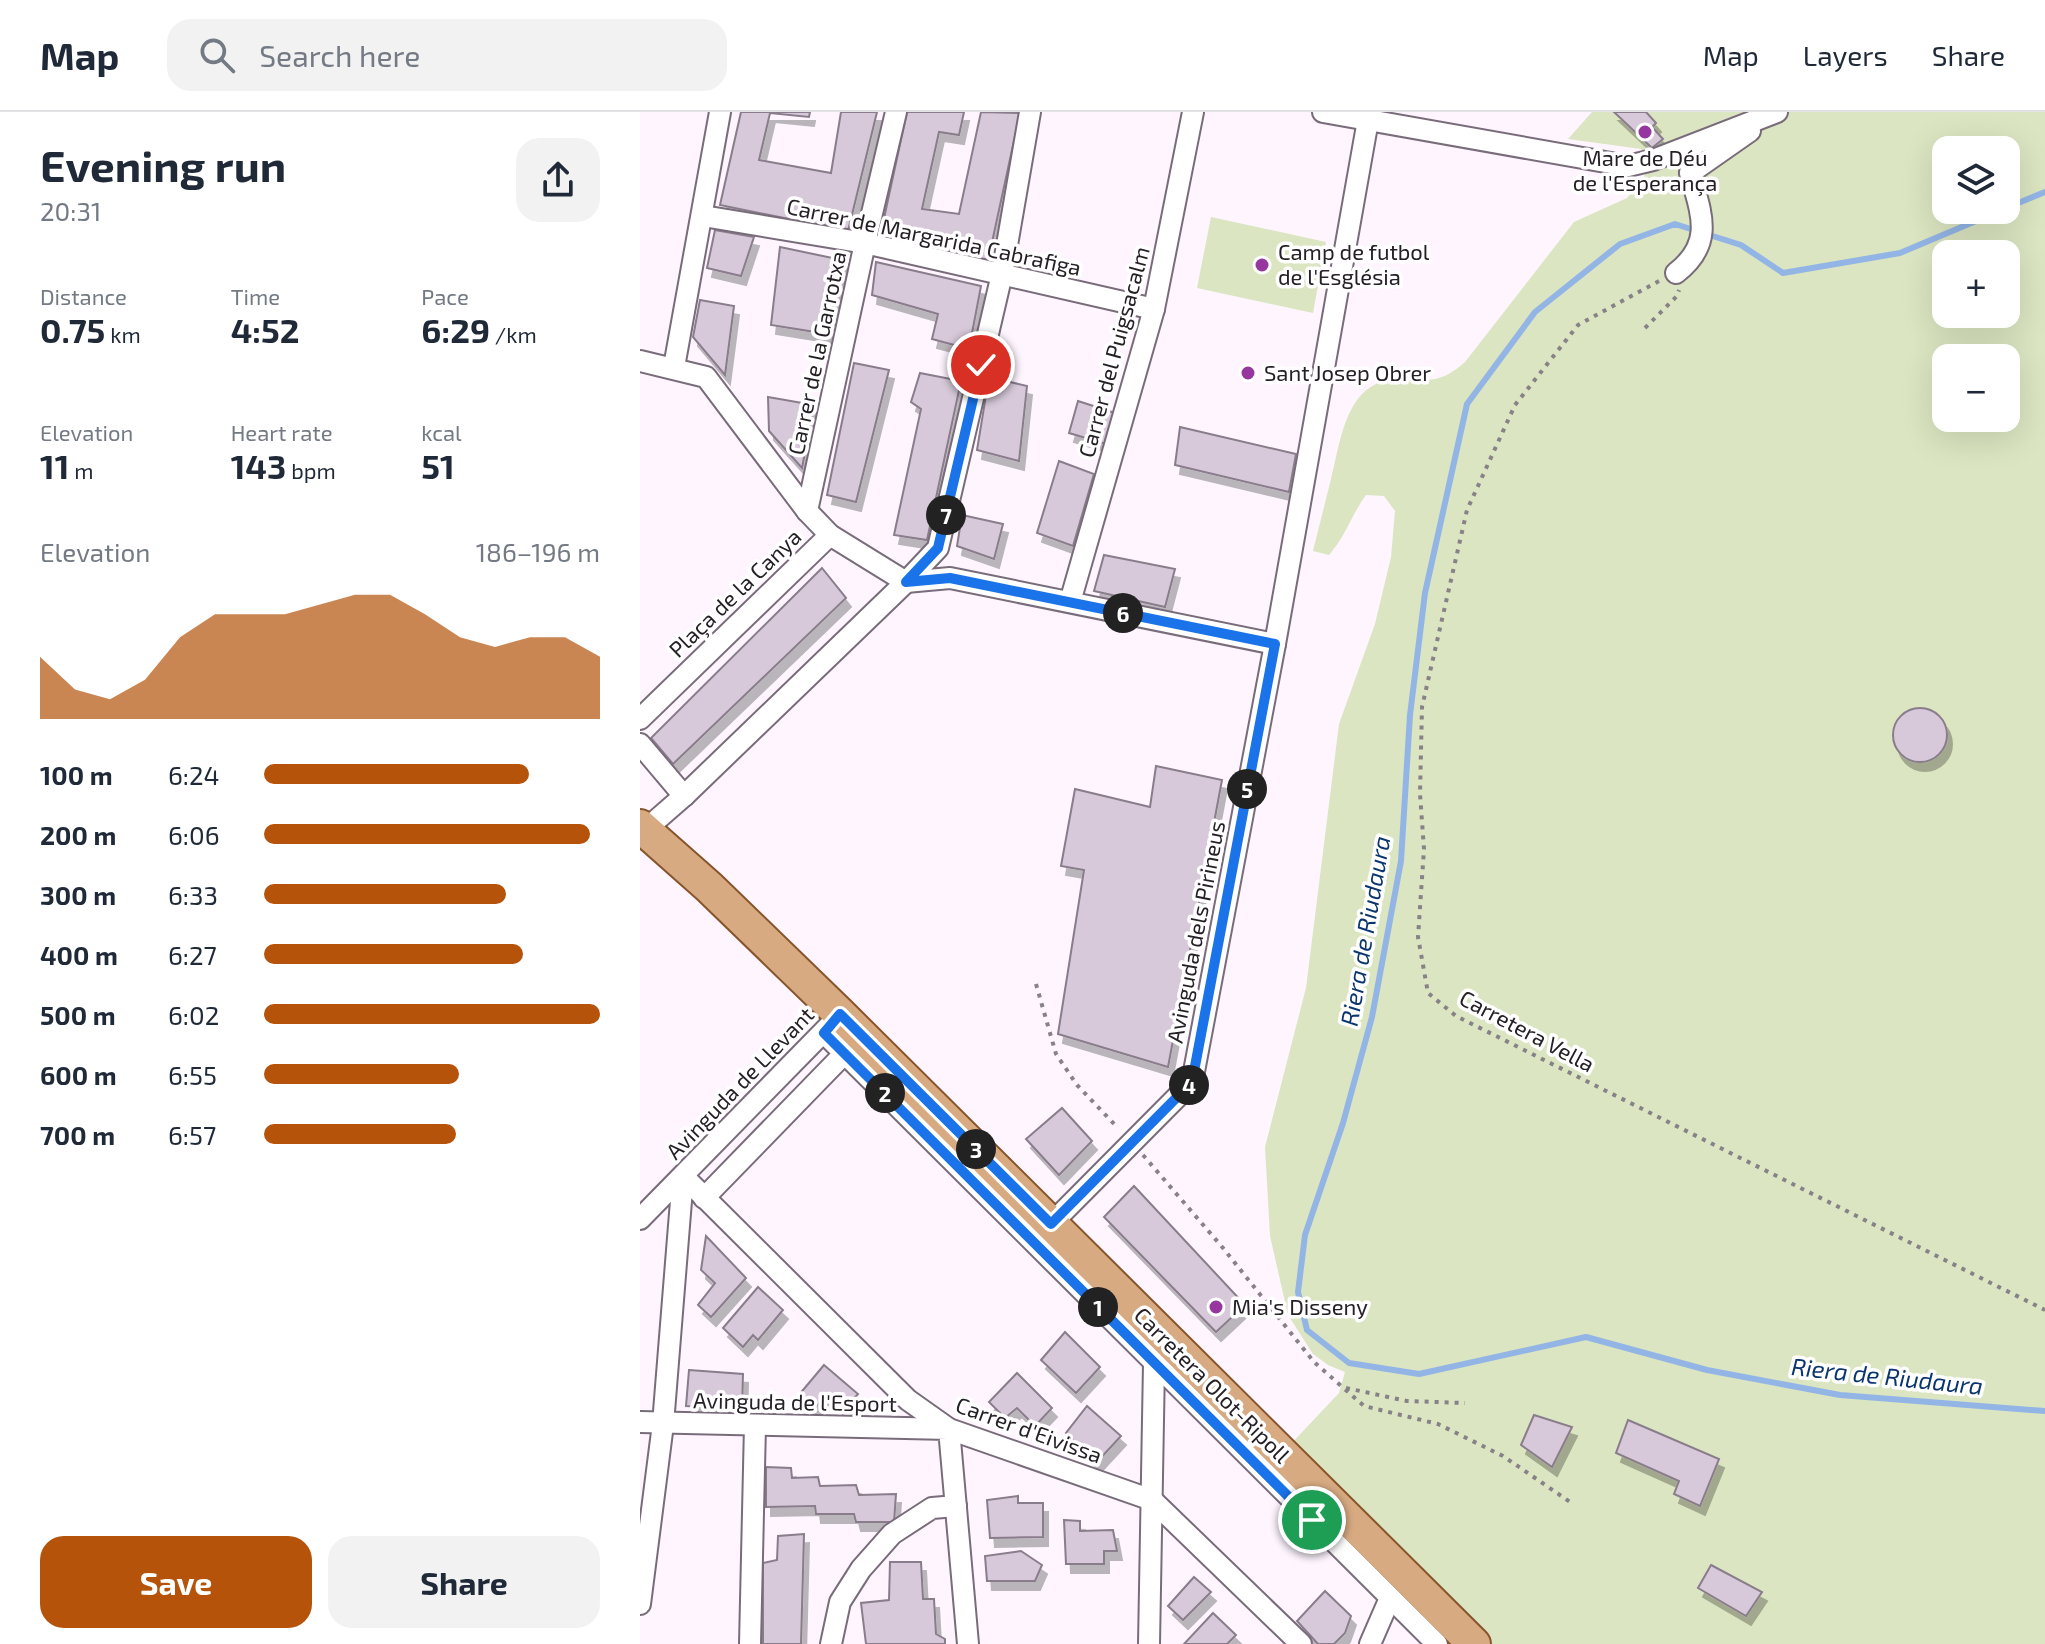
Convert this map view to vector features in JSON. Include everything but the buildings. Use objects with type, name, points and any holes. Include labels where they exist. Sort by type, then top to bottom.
[{"type":"main road","name":"Carretera Olot-Ripoll","points":[[642,828],[709,887],[832,1023],[1051,1224],[1474,1644]]},
{"type":"street","points":[[674,367],[720,112]]},
{"type":"street","name":"Carrer de la Garrotxa","points":[[807,511],[896,112]]},
{"type":"street","points":[[642,828],[684,796],[938,548],[1002,274],[1030,112]]},
{"type":"street","name":"Carrer del Puigsacalm","points":[[1070,602],[1154,309],[1193,112]]},
{"type":"street","points":[[1323,112],[1628,166],[1653,160],[1778,112]]},
{"type":"street","points":[[1689,261],[1703,220],[1690,173],[1778,112]]},
{"type":"street","name":"Avinguda dels Pirineus","points":[[1051,1224],[1192,1082],[1275,644],[1368,120]]},
{"type":"street","name":"Carrer de Margarida Cabrafiga","points":[[703,216],[865,243],[1154,309]]},
{"type":"street","points":[[640,361],[706,377],[807,511],[830,535],[906,582],[950,578],[1275,644]]},
{"type":"street","name":"Plaça de la Canya","points":[[640,719],[830,535]]},
{"type":"street","points":[[640,744],[684,796]]},
{"type":"street","points":[[832,1023],[845,1053],[1437,1644]]},
{"type":"street","name":"Avinguda de Llevant","points":[[640,1219],[832,1023]]},
{"type":"street","points":[[704,1198],[845,1053]]},
{"type":"street","points":[[640,1604],[663,1424],[683,1176]]},
{"type":"street","name":"Carrer d'Eivissa","points":[[683,1176],[908,1400],[949,1429],[1152,1500],[1301,1644]]},
{"type":"street","points":[[1149,1644],[1154,1364]]},
{"type":"street","name":"Avinguda de l'Esport","points":[[640,1422],[949,1429]]},
{"type":"street","points":[[750,1644],[755,1425]]},
{"type":"street","points":[[949,1429],[968,1644]]},
{"type":"street","points":[[831,1644],[840,1602],[861,1569],[892,1534],[932,1508],[956,1506]]},
{"type":"street","points":[[1370,1644],[1390,1598]]},
{"type":"path","points":[[1645,328],[1677,296],[1689,261]]},
{"type":"path","name":"Carretera Vella","points":[[1689,261],[1578,325],[1515,405],[1467,510],[1422,707],[1420,794],[1424,849],[1418,937],[1428,993],[1456,1016],[2045,1310]]},
{"type":"path","points":[[1036,984],[1056,1054],[1077,1085],[1132,1142],[1223,1248],[1314,1362],[1364,1406],[1438,1424],[1503,1456],[1573,1504]]},
{"type":"path","points":[[1343,1388],[1407,1401],[1465,1403]]},
{"type":"green space","points":[[1592,112],[2045,112],[2045,1644],[1448,1644],[1410,1605],[1289,1446],[1339,1393],[1345,1372],[1313,1354],[1288,1315],[1270,1236],[1265,1147],[1306,988],[1339,724],[1375,624],[1391,557],[1395,511],[1384,496],[1366,495],[1329,555],[1313,551],[1341,436],[1352,408],[1371,387],[1396,379],[1442,377],[1465,362],[1574,222],[1627,198],[1645,175],[1641,149],[1568,139]]},
{"type":"green space","name":"Camp de futbol de l'Església","points":[[1211,217],[1326,242],[1313,313],[1197,288]]},
{"type":"waterway","name":"Riera de Riudaura","points":[[2020,202],[2045,192]]},
{"type":"waterway","name":"Riera de Riudaura","points":[[1969,224],[1900,253],[1783,273],[1741,245],[1675,224],[1620,244],[1535,312],[1467,404],[1425,593],[1410,715],[1401,861],[1372,1017],[1343,1123],[1305,1235],[1298,1292],[1307,1330],[1349,1363],[1419,1374],[1586,1337],[1707,1370],[1840,1395],[2045,1411]]},
{"type":"place","name":"Mare de Déu de l'Esperança","points":[[1645,132]]},
{"type":"place","name":"Camp de futbol de l'Església","points":[[1262,265]]},
{"type":"place","name":"Sant Josep Obrer","points":[[1248,373]]},
{"type":"place","name":"Mia's Disseny","points":[[1216,1307]]},
{"type":"route","points":[[981,365],[938,548],[906,582],[950,578],[1275,644],[1192,1082],[1051,1224],[840,1014],[824,1033],[1312,1520]]}]
